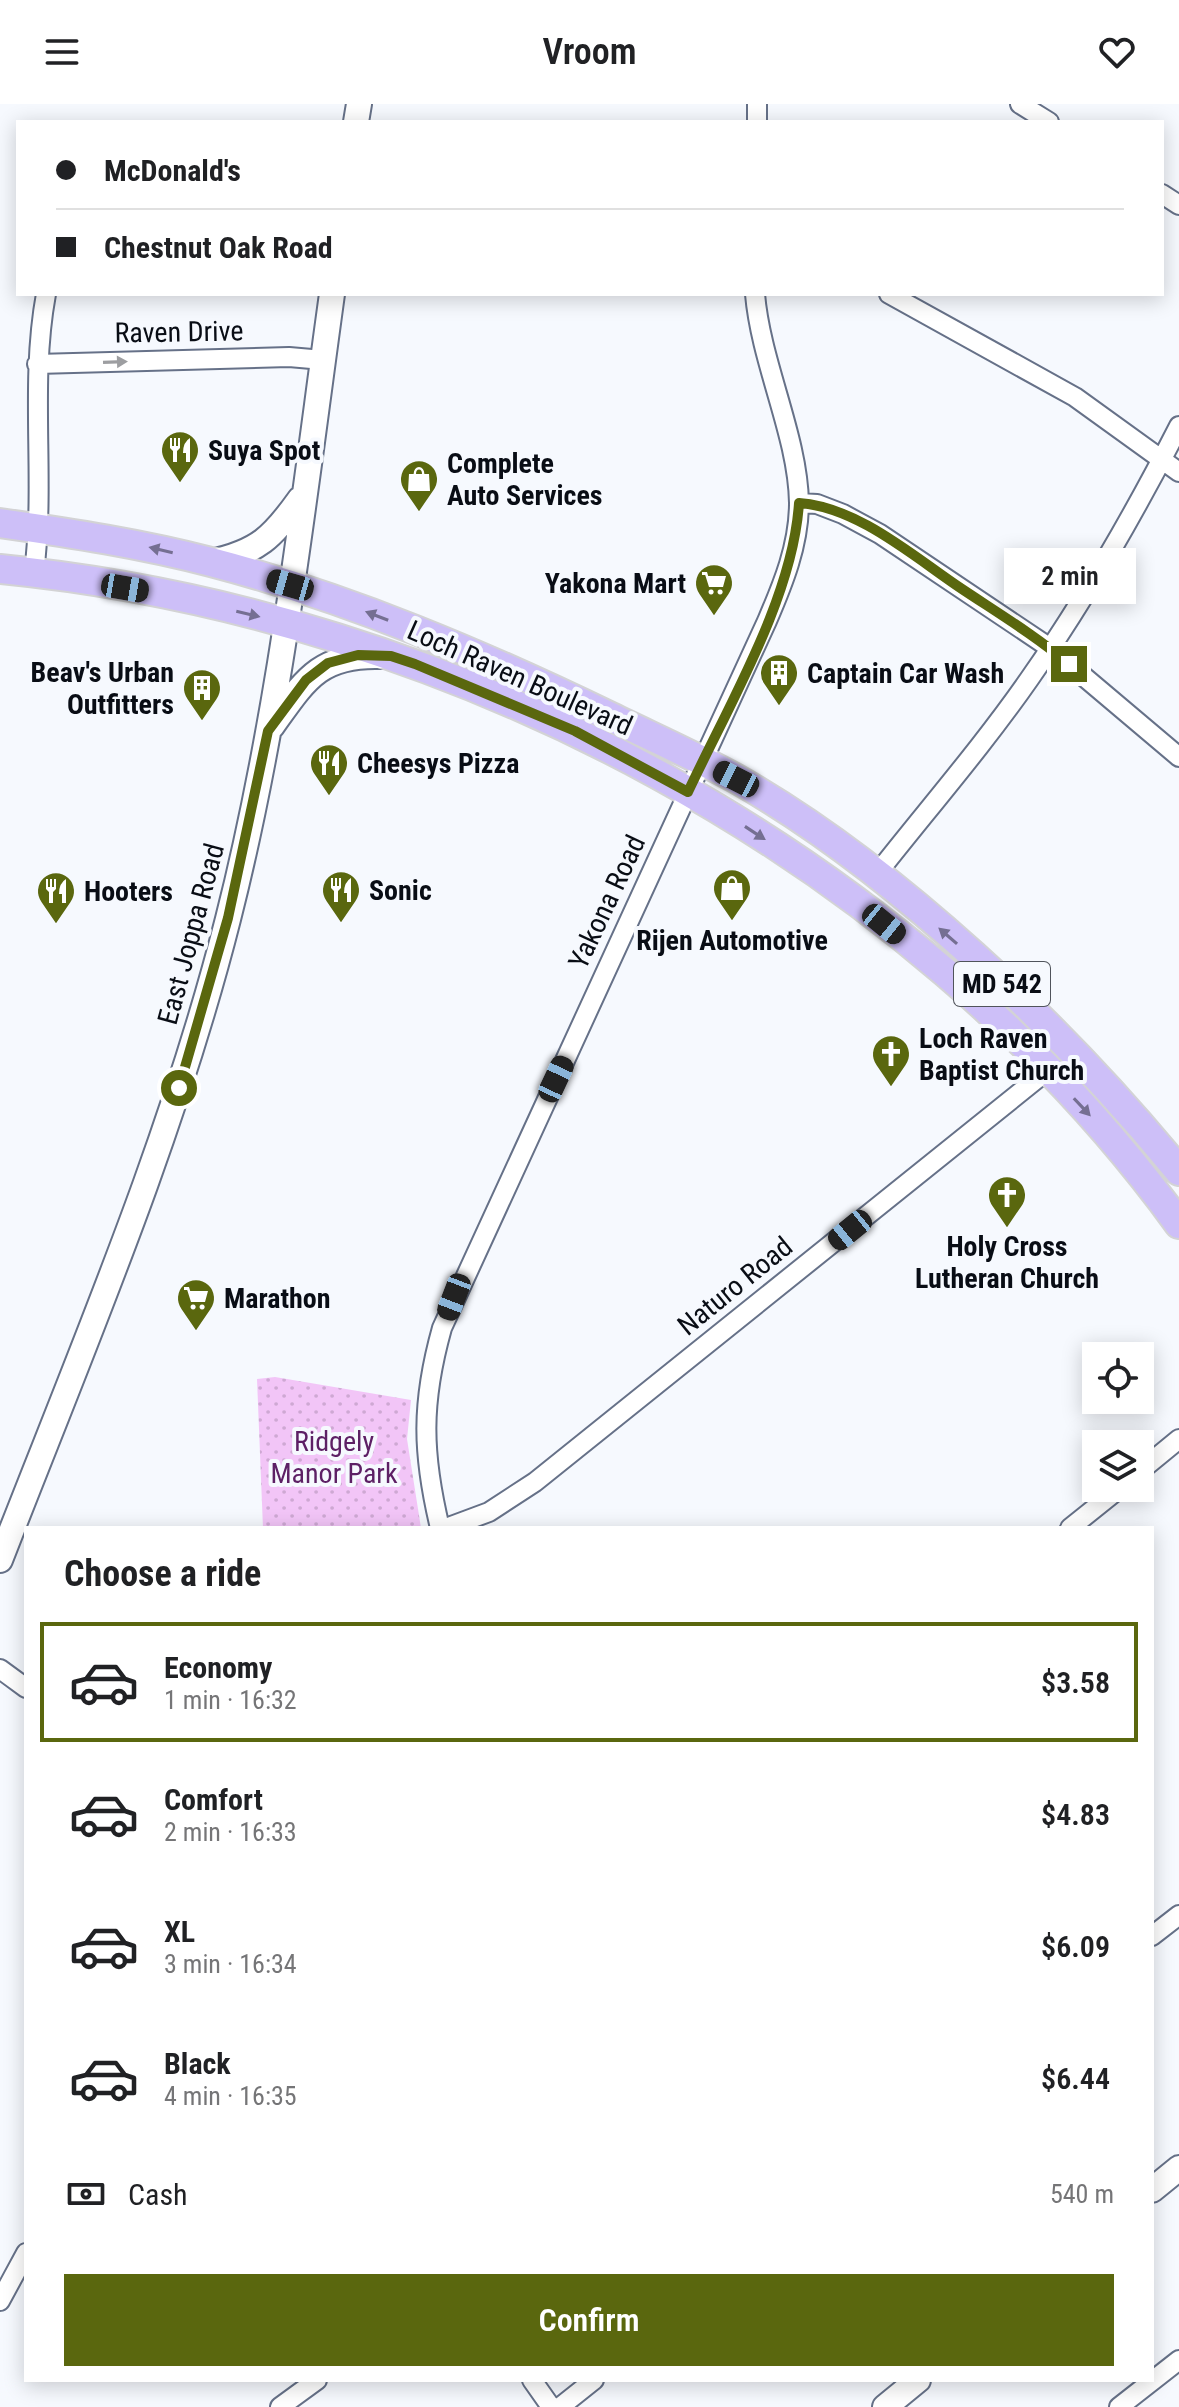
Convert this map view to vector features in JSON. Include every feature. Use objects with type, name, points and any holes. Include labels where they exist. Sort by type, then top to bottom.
[{"type":"main road","name":"East Joppa Road","points":[[3,1545],[172,1111],[228,918],[268,731],[332,296]]},
{"type":"main road","points":[[211,562],[241,556],[260,545],[304,494]]},
{"type":"main road","name":"Loch Raven Boulevard","points":[[0,523],[211,562],[290,585],[511,671],[702,762],[773,803],[876,875],[954,941],[1057,1036],[1179,1171]]},
{"type":"main road","name":"Loch Raven Boulevard","points":[[0,569],[152,593],[285,623],[391,656],[543,716],[688,792],[786,853],[884,924],[978,1004],[1048,1070],[1125,1155],[1179,1224]]},
{"type":"main road","points":[[268,731],[306,680],[328,663],[358,655],[391,656]]},
{"type":"main road","points":[[1154,2188],[1179,2168]]},
{"type":"main road","points":[[885,2407],[916,2382]]},
{"type":"street","points":[[1020,104],[1046,120]]},
{"type":"street","points":[[34,572],[40,528],[37,364],[46,296]]},
{"type":"street","name":"Yakona Road","points":[[442,1526],[427,1470],[424,1417],[442,1328],[782,585],[794,545],[799,503],[794,467],[763,349],[755,296]]},
{"type":"street","points":[[893,296],[1075,397],[1179,472]]},
{"type":"street","name":"Raven Drive","points":[[37,364],[289,357],[323,360]]},
{"type":"street","points":[[876,875],[979,747],[1050,648],[1179,426]]},
{"type":"street","points":[[799,503],[817,504],[880,534],[1050,648],[1179,757]]},
{"type":"street","name":"Naturo Road","points":[[449,1526],[489,1512],[535,1482],[1048,1070]]},
{"type":"street","points":[[1154,1460],[1179,1439]]},
{"type":"street","points":[[1072,1526],[1102,1502]]},
{"type":"street","points":[[0,1669],[24,1687]]},
{"type":"street","points":[[1154,1934],[1179,1915]]},
{"type":"street","points":[[0,2301],[24,2257]]},
{"type":"street","points":[[1154,2380],[1179,2360]]},
{"type":"street","points":[[280,2407],[314,2382]]},
{"type":"street","points":[[533,2382],[551,2407]]},
{"type":"street","points":[[560,2407],[591,2382]]},
{"type":"street","points":[[1119,2407],[1151,2382]]},
{"type":"green space","name":"Ridgely Manor Park","points":[[275,1377],[411,1400],[407,1439],[421,1526],[263,1526],[257,1379]]},
{"type":"place","name":"Suya Spot","points":[[180,484]]},
{"type":"place","name":"Complete Auto Services","points":[[419,513]]},
{"type":"place","name":"Yakona Mart","points":[[714,617]]},
{"type":"place","name":"Captain Car Wash","points":[[779,707]]},
{"type":"place","name":"Beav's Urban Outfitters","points":[[202,722]]},
{"type":"place","name":"Cheesys Pizza","points":[[329,797]]},
{"type":"place","name":"Rijen Automotive","points":[[732,922]]},
{"type":"place","name":"Sonic","points":[[341,924]]},
{"type":"place","name":"Hooters","points":[[56,925]]},
{"type":"place","name":"Loch Raven Baptist Church","points":[[891,1088]]},
{"type":"place","name":"Holy Cross Lutheran Church","points":[[1007,1229]]},
{"type":"place","name":"Marathon","points":[[196,1332]]},
{"type":"route","points":[[179,1088],[228,918],[268,731],[306,680],[328,663],[358,655],[391,656],[415,664],[575,731],[688,792],[776,601],[794,545],[799,503],[817,504],[880,534],[1050,648],[1069,664]]}]
